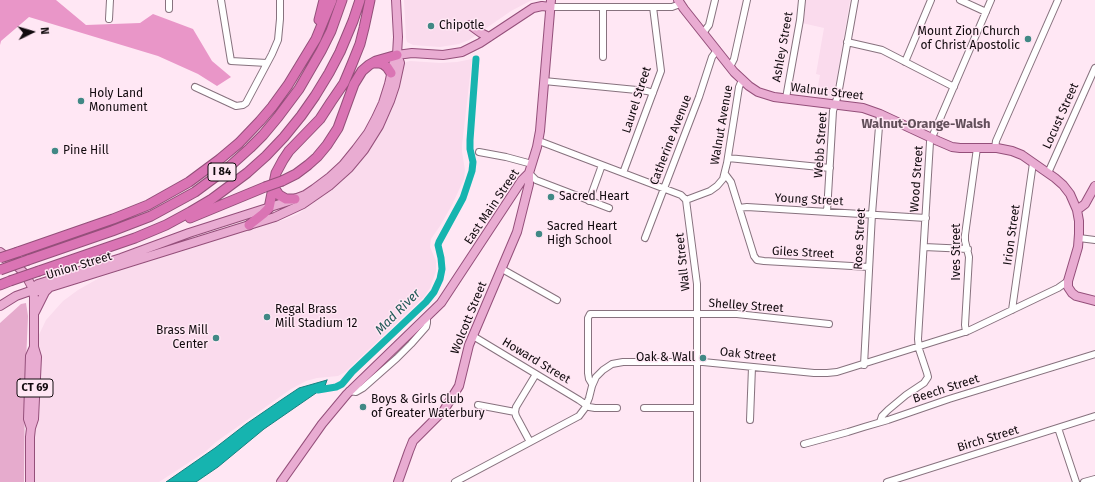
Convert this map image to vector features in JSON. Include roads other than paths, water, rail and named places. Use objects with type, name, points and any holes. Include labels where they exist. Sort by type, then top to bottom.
[{"type":"highway","points":[[292,79],[313,36],[324,0]]},
{"type":"highway","points":[[0,258],[129,213],[158,200],[184,185],[211,166],[242,140],[272,107],[292,79],[316,39],[332,0]]},
{"type":"highway","name":"I 84","points":[[0,270],[151,216],[195,192],[230,166],[263,135],[299,89],[324,46],[342,0]]},
{"type":"highway","name":"I 84","points":[[0,285],[130,240],[166,225],[197,208],[230,186],[259,162],[287,133],[310,103],[329,73],[346,38],[360,0]]},
{"type":"highway","points":[[249,225],[268,208],[279,166],[284,157],[323,114],[346,77],[360,44],[370,0]]},
{"type":"highway","points":[[166,225],[178,224],[296,174],[317,157],[334,135],[351,90],[362,71],[371,64],[383,58],[397,55]]},
{"type":"highway","points":[[371,64],[384,64],[391,73]]},
{"type":"highway","points":[[274,184],[276,190],[281,196],[288,199],[295,199]]},
{"type":"main road","name":"Union Street","points":[[33,290],[39,291],[49,288],[287,212],[315,197],[329,186],[346,172],[361,148],[385,98],[394,61],[397,55],[398,37],[396,0]]},
{"type":"main road","name":"Walnut Street","points":[[679,2],[730,67],[742,80],[762,94],[863,108],[880,114],[946,145],[956,148],[995,148],[1016,152],[1061,182],[1072,197],[1079,221],[1077,251],[1068,281]]},
{"type":"main road","points":[[397,55],[412,53],[442,55],[462,52],[490,37],[533,8],[551,3]]},
{"type":"main road","name":"East Main Street","points":[[281,482],[322,424],[349,391],[439,306],[522,180],[529,173],[539,141],[551,3]]},
{"type":"main road","points":[[470,26],[490,37]]},
{"type":"main road","name":"Union Street","points":[[33,290],[36,286],[43,283],[121,258],[189,233],[295,199],[309,192],[330,177],[343,165],[361,148],[379,126],[395,86],[400,61],[397,55]]},
{"type":"main road","name":"Wolcott Street","points":[[398,482],[413,441],[444,410],[457,390],[461,380],[467,351],[515,240],[529,184],[529,173]]},
{"type":"main road","points":[[1077,210],[1085,204],[1095,186]]},
{"type":"main road","points":[[0,252],[21,269],[33,290],[20,294],[0,306]]},
{"type":"main road","points":[[1068,281],[1068,288],[1074,295],[1095,301]]},
{"type":"main road","points":[[34,312],[45,292],[49,288]]},
{"type":"main road","name":"CT 69","points":[[30,482],[31,428],[28,419],[30,356],[34,347],[33,290]]},
{"type":"street","points":[[109,19],[110,0]]},
{"type":"street","points":[[169,0],[169,9]]},
{"type":"street","points":[[221,0],[231,62],[267,63]]},
{"type":"street","points":[[195,87],[236,106],[243,105],[249,99],[275,47],[279,34],[280,0]]},
{"type":"street","points":[[703,33],[709,25],[716,0]]},
{"type":"street","points":[[730,67],[734,59],[747,0]]},
{"type":"street","name":"Ashley Street","points":[[786,98],[800,20],[802,0]]},
{"type":"street","name":"Webb Street","points":[[827,212],[833,111],[838,95],[855,0]]},
{"type":"street","points":[[905,62],[931,0]]},
{"type":"street","points":[[960,0],[986,12]]},
{"type":"street","name":"Wood Street","points":[[880,422],[882,416],[888,410],[906,395],[924,383],[927,378],[918,339],[932,138],[991,0]]},
{"type":"street","points":[[995,148],[996,141],[1058,0]]},
{"type":"street","points":[[551,3],[603,7],[672,7],[679,2]]},
{"type":"street","points":[[603,7],[604,56]]},
{"type":"street","name":"Laurel Street","points":[[623,173],[661,69],[653,7]]},
{"type":"street","points":[[847,42],[879,48],[954,87]]},
{"type":"street","name":"Catherine Avenue","points":[[645,238],[699,97],[712,57],[717,50]]},
{"type":"street","name":"Locust Street","points":[[1048,173],[1095,68]]},
{"type":"street","name":"Walnut Avenue","points":[[686,200],[712,190],[721,182],[725,174],[739,87],[742,80]]},
{"type":"street","points":[[544,81],[648,91],[653,93]]},
{"type":"street","name":"Rose Street","points":[[864,364],[872,214],[880,114]]},
{"type":"street","points":[[539,141],[664,188],[682,196],[686,200]]},
{"type":"street","name":"Ives Street","points":[[966,332],[965,325],[969,257],[965,235],[977,148]]},
{"type":"street","points":[[479,152],[532,164]]},
{"type":"street","points":[[728,158],[830,168]]},
{"type":"street","name":"Irion Street","points":[[1012,310],[1033,163]]},
{"type":"street","points":[[589,201],[602,165]]},
{"type":"street","points":[[529,173],[536,180],[609,208]]},
{"type":"street","name":"Giles Street","points":[[725,174],[731,182],[754,256],[757,260],[869,267]]},
{"type":"street","name":"Wall Street","points":[[686,200],[697,284],[697,482]]},
{"type":"street","name":"Young Street","points":[[739,208],[745,207],[926,218]]},
{"type":"street","points":[[1079,238],[1095,240]]},
{"type":"street","points":[[924,247],[968,249]]},
{"type":"street","points":[[502,269],[557,300]]},
{"type":"street","name":"Oak Street","points":[[455,482],[577,418],[586,406],[592,384],[596,377],[607,366],[616,363],[697,362],[828,373],[841,371],[966,332],[1058,288],[1068,281]]},
{"type":"street","name":"Shelley Street","points":[[592,384],[588,373],[588,315],[591,314],[737,314],[829,324]]},
{"type":"street","name":"Howard Street","points":[[473,336],[579,400],[586,406]]},
{"type":"street","name":"Beech Street","points":[[804,444],[880,422],[1095,354]]},
{"type":"street","points":[[750,420],[752,367]]},
{"type":"street","points":[[530,442],[515,412],[516,407],[536,374]]},
{"type":"street","points":[[478,405],[515,412]]},
{"type":"street","points":[[586,406],[595,408],[618,408]]},
{"type":"street","points":[[644,408],[697,408]]},
{"type":"street","name":"Birch Street","points":[[887,482],[1095,416]]},
{"type":"street","points":[[1058,428],[1076,482]]},
{"type":"street","points":[[1084,482],[1095,479]]},
{"type":"water","points":[[327,380],[325,386],[326,390],[319,391],[264,429],[218,467],[196,482],[166,482],[299,388]]},
{"type":"waterway","name":"Mad River","points":[[318,390],[336,387],[342,384],[352,372],[426,302],[434,292],[440,279],[442,269],[438,245],[463,198],[472,171],[473,162],[470,149],[470,140],[476,59]]},
{"type":"place","name":"Chipotle","points":[[431,26]]},
{"type":"place","name":"Mount Zion Church of Christ Apostolic","points":[[1028,39]]},
{"type":"place","name":"Holy Land Monument","points":[[81,101]]},
{"type":"place","name":"Pine Hill","points":[[55,151]]},
{"type":"place","name":"Sacred Heart","points":[[551,197]]},
{"type":"place","name":"Sacred Heart High School","points":[[539,234]]},
{"type":"place","name":"Regal Brass Mill Stadium 12","points":[[267,317]]},
{"type":"place","name":"Brass Mill Center","points":[[216,338]]},
{"type":"place","name":"Oak & Wall","points":[[703,358]]},
{"type":"place","name":"Boys & Girls Club of Greater Waterbury","points":[[363,407]]},
{"type":"district","name":"Walnut-Orange-Walsh","points":[[926,124]]}]
